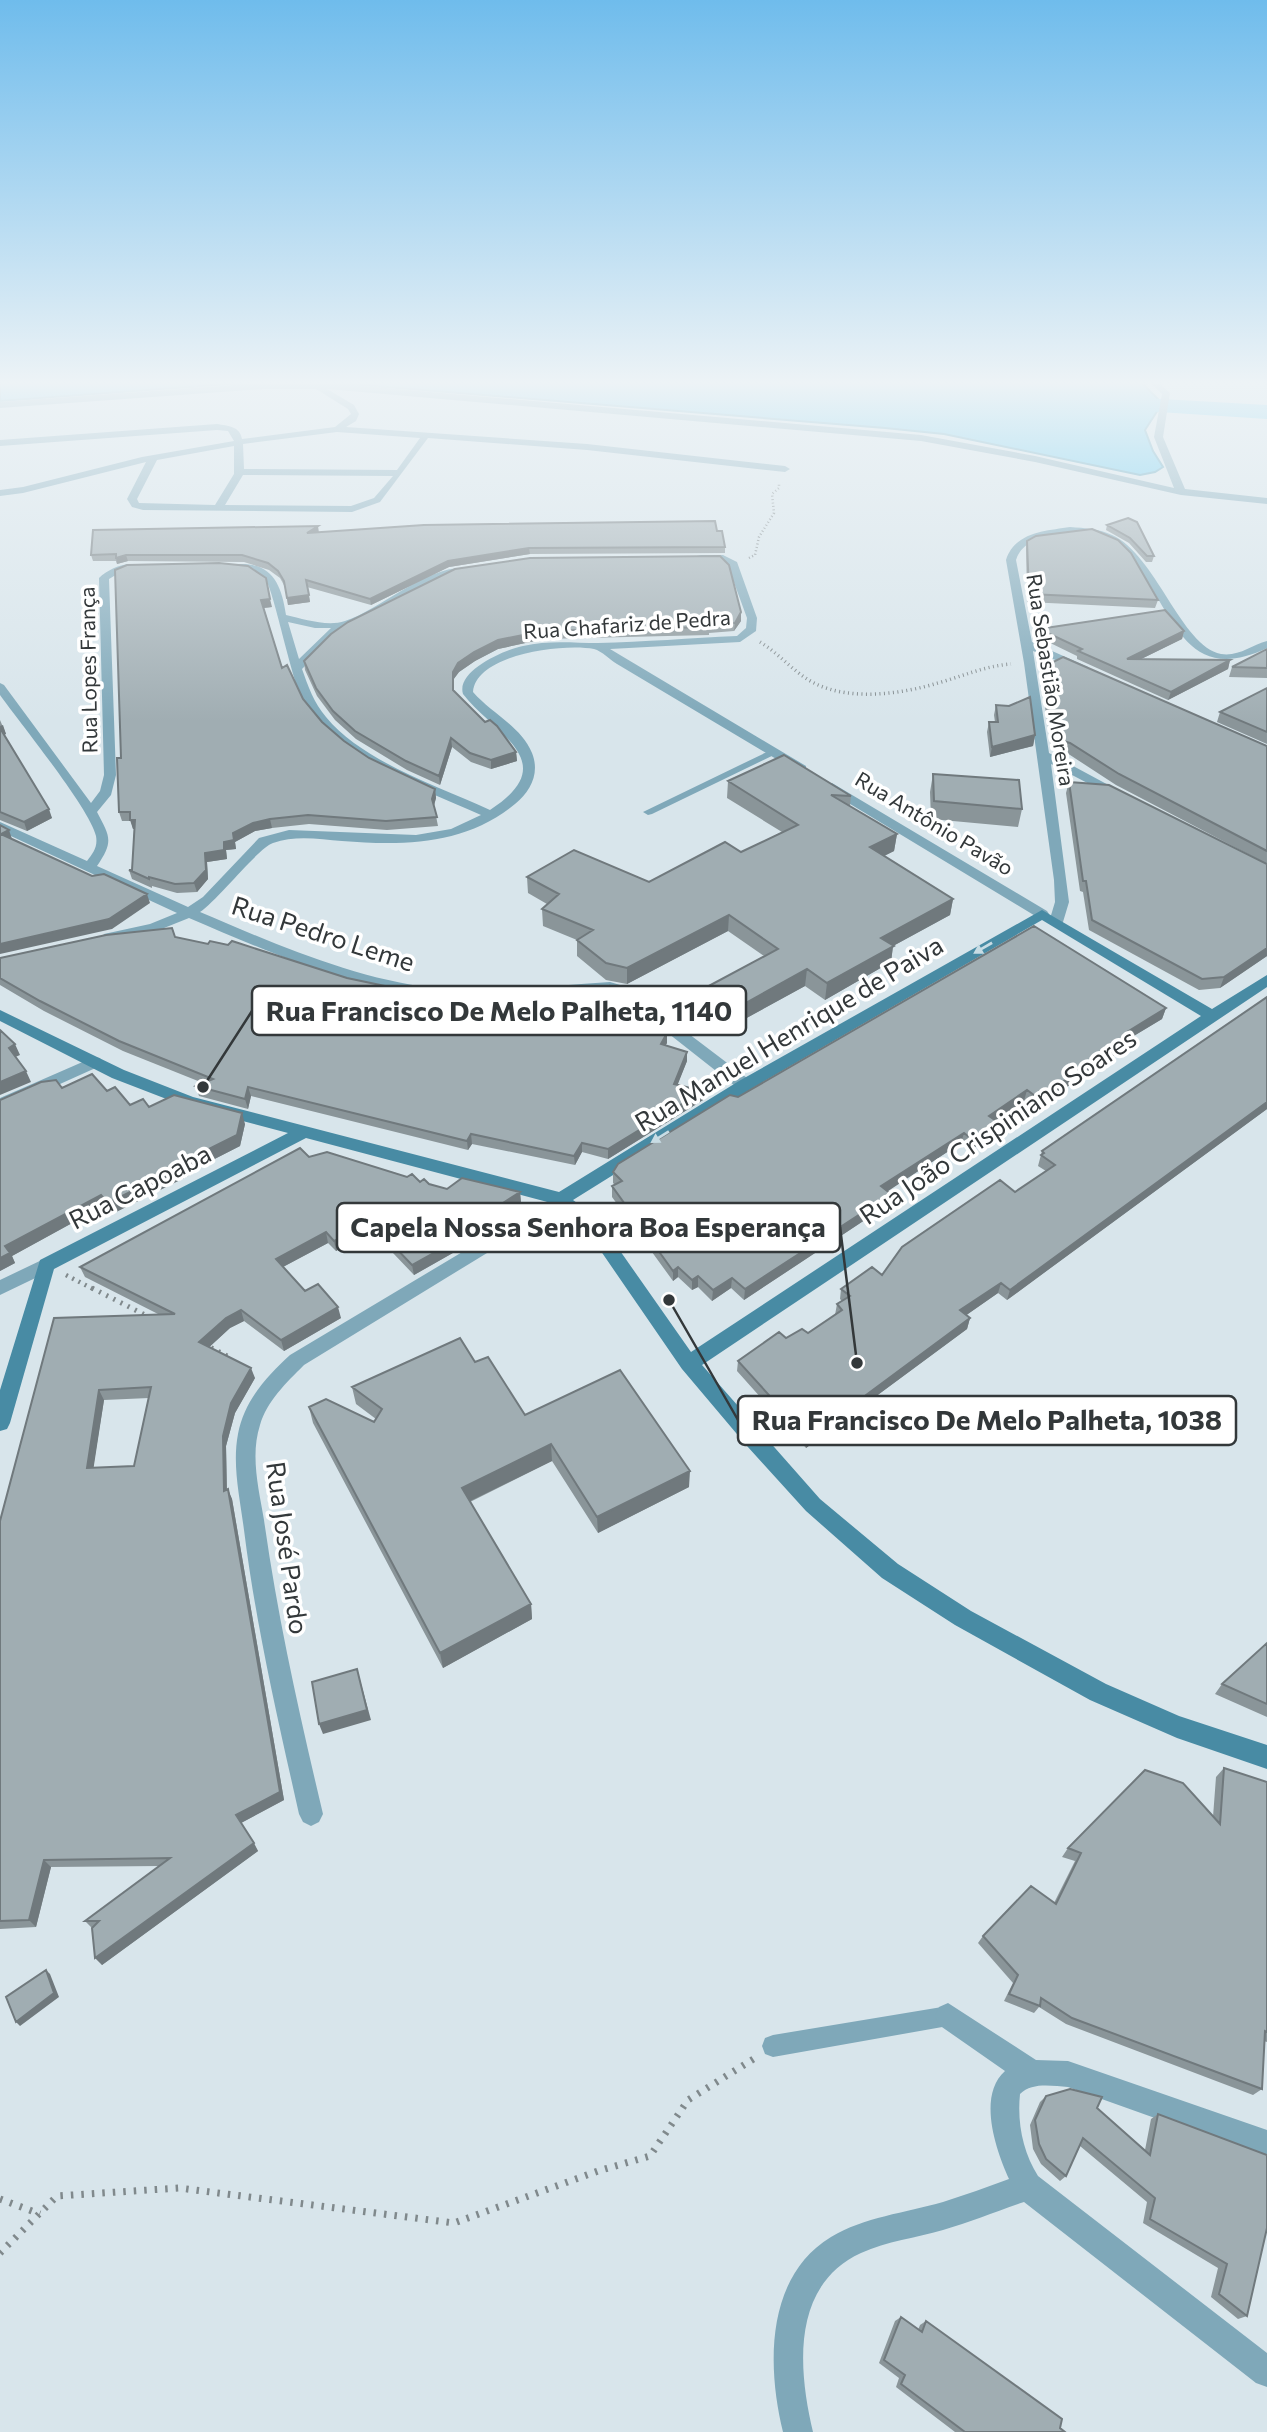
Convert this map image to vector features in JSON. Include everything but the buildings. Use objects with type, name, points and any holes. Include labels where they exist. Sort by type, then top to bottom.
[{"type":"street","points":[[134,495],[132,499],[135,505],[352,509],[365,506],[381,495]]},
{"type":"street","points":[[217,508],[227,495]]},
{"type":"street","points":[[1214,495],[1267,501]]},
{"type":"street","name":"Rua Sebastião Moreira","points":[[1049,918],[1062,902],[1061,880],[1030,663],[1012,560],[1013,552],[1020,543],[1031,538],[1074,531],[1105,536],[1132,551],[1191,639],[1209,653],[1235,657],[1267,644]]},
{"type":"street","points":[[688,558],[730,560]]},
{"type":"street","name":"Rua Chafariz de Pedra","points":[[90,941],[154,927],[189,913],[229,879],[254,849],[272,837],[289,834],[421,837],[454,832],[491,815],[516,799],[526,785],[529,765],[517,737],[474,704],[467,692],[468,682],[480,669],[523,649],[550,645],[599,646],[740,639],[752,629],[752,618],[730,560]]},
{"type":"street","points":[[218,566],[251,569],[270,578],[276,586],[282,617],[308,701],[316,714],[344,741],[386,766],[491,815]]},
{"type":"street","name":"Rua Lopes França","points":[[90,810],[102,800],[109,788],[110,775],[104,578],[108,573],[125,568],[151,567]]},
{"type":"street","points":[[297,667],[323,638],[343,625],[438,577],[474,568]]},
{"type":"street","points":[[282,617],[315,625],[343,625]]},
{"type":"street","points":[[1026,643],[1096,673]]},
{"type":"street","name":"Rua Antônio Pavão","points":[[599,646],[1212,1016]]},
{"type":"street","points":[[0,687],[90,810],[102,834],[103,847],[90,867]]},
{"type":"street","points":[[1043,755],[1130,800]]},
{"type":"street","name":"Rua Pedro Leme","points":[[0,826],[189,913],[273,948],[381,983],[411,989],[495,995],[589,988],[622,990],[745,1085]]},
{"type":"street","name":"Rua Manuel Henrique de Paiva","points":[[561,1199],[745,1085],[1049,918]]},
{"type":"street","name":"Rua João Crispiniano Soares","points":[[689,1364],[1267,979]]},
{"type":"street","points":[[0,1015],[118,1074],[188,1101],[561,1199],[591,1223],[689,1364],[813,1505],[890,1571],[963,1618],[1098,1692],[1177,1727],[1267,1757]]},
{"type":"street","points":[[0,1105],[94,1062]]},
{"type":"street","name":"Rua Capoaba","points":[[0,1288],[304,1132]]},
{"type":"street","name":"Rua José Pardo","points":[[311,1814],[262,1591],[247,1476],[249,1427],[259,1402],[275,1380],[297,1360],[561,1199]]},
{"type":"street","points":[[0,1423],[46,1265]]},
{"type":"street","points":[[948,2016],[1032,2073]]},
{"type":"street","points":[[1267,2144],[1068,2074],[1019,2075],[1010,2082],[1005,2098],[1005,2124],[1010,2146],[1029,2187],[1078,2229],[1173,2297],[1267,2372]]},
{"type":"street","points":[[798,2432],[791,2407],[788,2331],[796,2298],[815,2266],[840,2248],[877,2232],[940,2217],[1029,2187]]},
{"type":"lane","points":[[648,812],[775,752]]},
{"type":"lane","points":[[773,2046],[948,2016]]},
{"type":"path","points":[[730,560],[755,555],[761,533],[775,514],[772,495]]},
{"type":"path","points":[[740,639],[762,642],[805,679],[820,686],[856,693],[917,688],[990,665],[1030,663]]},
{"type":"path","points":[[46,1265],[155,1320]]},
{"type":"path","points":[[203,1344],[275,1380]]},
{"type":"path","points":[[0,2253],[57,2196],[179,2188],[454,2223],[598,2171],[650,2156],[688,2100],[773,2046]]},
{"type":"path","points":[[0,2199],[40,2214]]},
{"type":"place","name":"Rua Francisco De Melo Palheta, 1140","points":[[203,1087]]},
{"type":"place","name":"Rua Francisco De Melo Palheta, 1038","points":[[669,1300]]},
{"type":"place","name":"Capela Nossa Senhora Boa Esperança","points":[[857,1363]]}]
